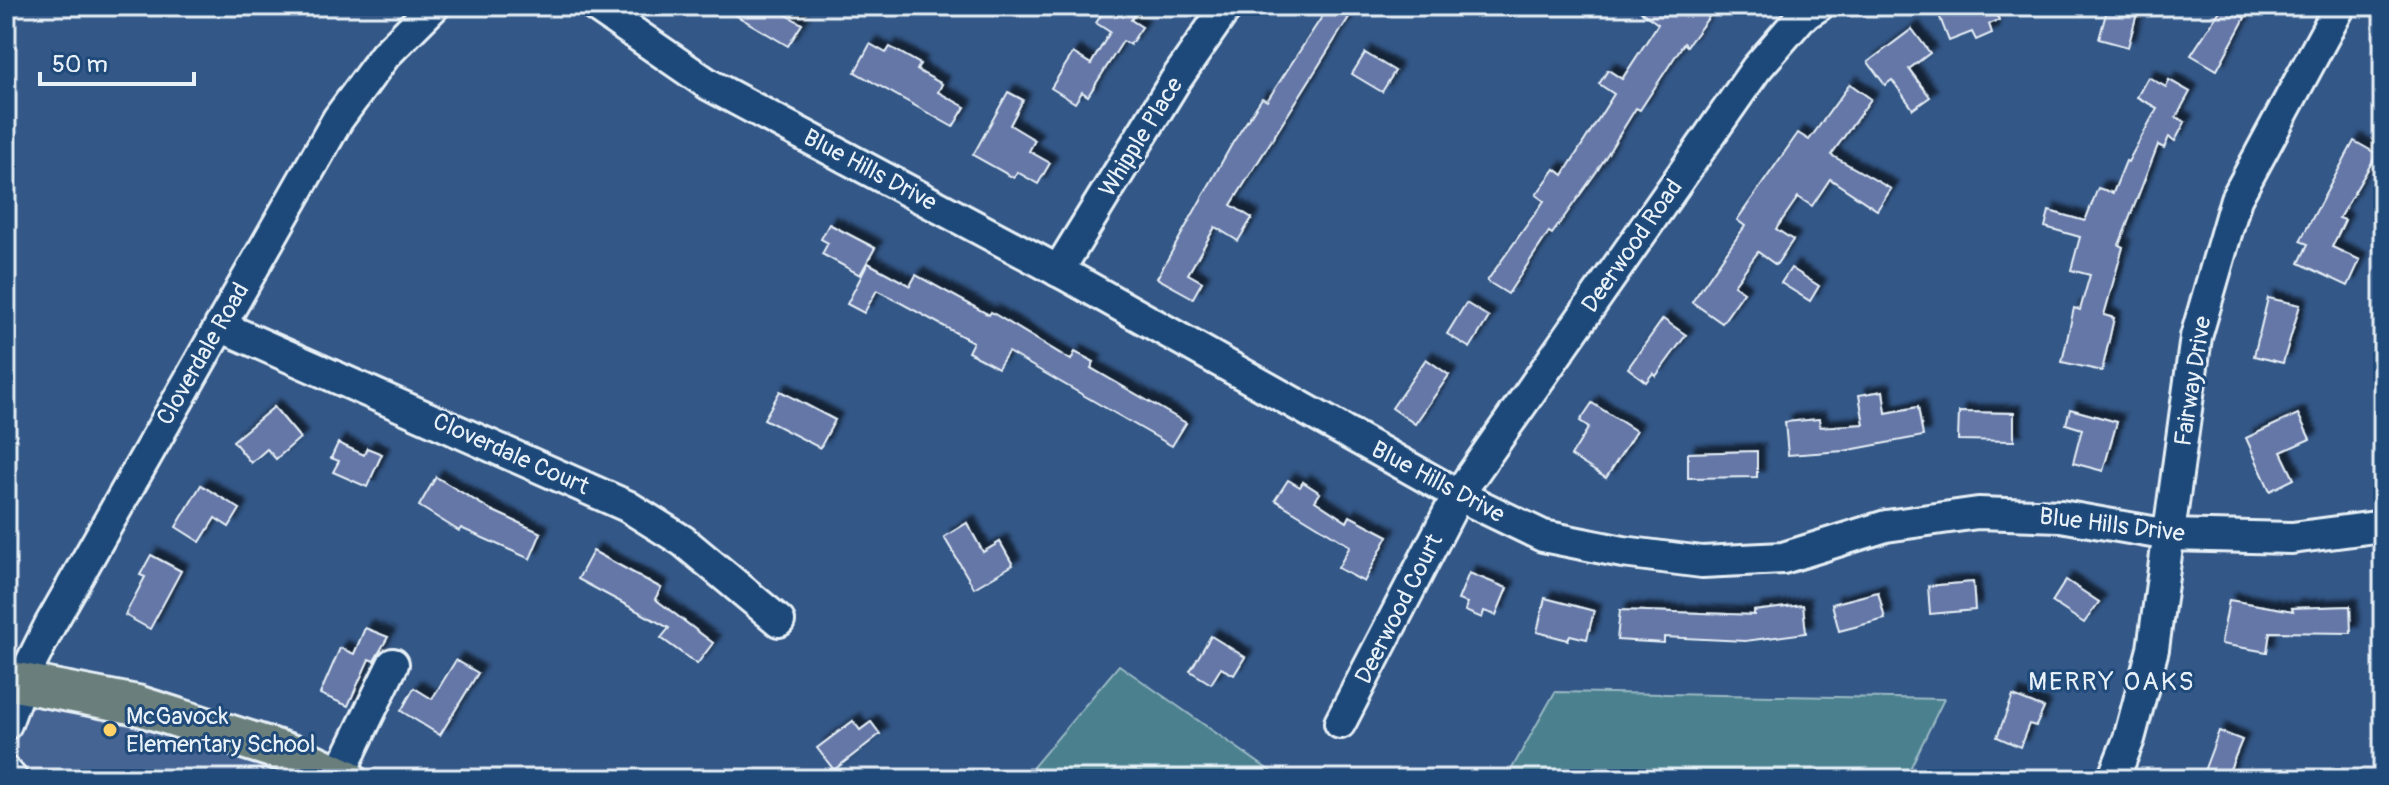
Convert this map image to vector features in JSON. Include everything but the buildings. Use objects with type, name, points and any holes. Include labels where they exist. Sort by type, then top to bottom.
[{"type":"main road","points":[[13,681],[137,705],[297,756],[343,777]]},
{"type":"street","name":"Cloverdale Road","points":[[6,724],[13,681],[50,625],[338,119],[385,55],[434,6]]},
{"type":"street","name":"Blue Hills Drive","points":[[595,6],[708,84],[1058,271],[1458,495],[1543,536],[1623,552],[1702,562],[1783,558],[1886,526],[1978,513],[2061,516],[2169,535],[2292,538],[2383,526]]},
{"type":"street","name":"Whipple Place","points":[[1058,271],[1175,81],[1227,6]]},
{"type":"street","name":"Deerwood Road","points":[[1458,495],[1756,69],[1803,10]]},
{"type":"street","name":"Fairway Drive","points":[[2113,779],[2129,739],[2153,649],[2196,337],[2236,199],[2330,10]]},
{"type":"street","name":"Cloverdale Court","points":[[220,326],[627,506],[683,541],[779,621]]},
{"type":"street","name":"Deerwood Court","points":[[1340,723],[1458,495]]},
{"type":"street","points":[[343,777],[393,664]]},
{"type":"street","points":[[6,772],[12,779]]},
{"type":"shaded area","name":"McGavock Elementary School","points":[[21,683],[347,779],[6,779],[6,724]]},
{"type":"green space","points":[[1119,665],[1276,775],[1274,779],[1023,779]]},
{"type":"green space","points":[[1555,692],[1944,699],[1905,779],[1506,779]]},
{"type":"place","name":"McGavock Elementary School","points":[[110,730]]},
{"type":"district","name":"MERRY OAKS","points":[[2112,682]]}]
